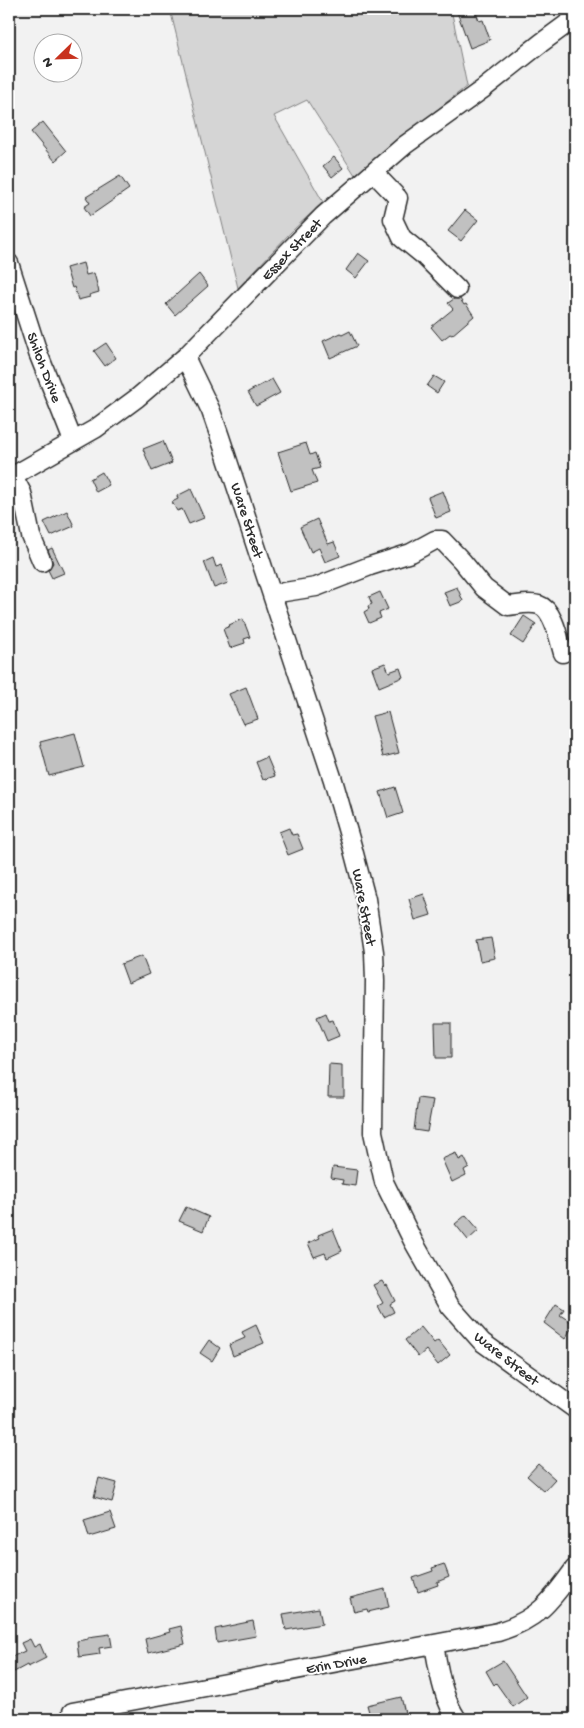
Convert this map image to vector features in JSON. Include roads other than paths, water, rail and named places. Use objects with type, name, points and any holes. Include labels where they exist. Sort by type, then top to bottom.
[{"type":"street","name":"Essex Street","points":[[11,477],[95,429],[137,398],[185,357],[323,216],[405,145],[483,89],[575,18]]},
{"type":"street","points":[[374,173],[398,198],[394,219],[402,238],[424,254],[457,289]]},
{"type":"street","name":"Shiloh Drive","points":[[9,264],[38,353],[73,441]]},
{"type":"street","name":"Ware Street","points":[[185,357],[211,410],[333,780],[366,899],[374,952],[375,981],[373,1132],[384,1182],[413,1241],[450,1306],[482,1342],[575,1409]]},
{"type":"street","points":[[11,477],[22,492],[31,536],[42,562]]},
{"type":"street","points":[[272,594],[316,587],[370,566],[411,553],[434,540],[442,540],[484,588],[508,606],[541,605],[549,612],[563,653]]},
{"type":"street","name":"Erin Drive","points":[[72,1712],[498,1632],[527,1621],[552,1600],[575,1568]]},
{"type":"street","points":[[434,1645],[442,1686],[450,1708],[457,1719]]}]
